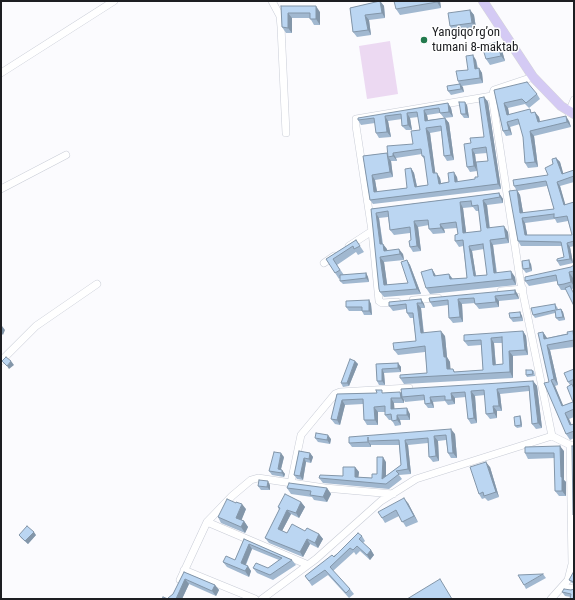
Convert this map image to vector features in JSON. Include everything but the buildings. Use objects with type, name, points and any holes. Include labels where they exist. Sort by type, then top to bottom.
[{"type":"main road","points":[[483,1],[533,77],[572,113]]},
{"type":"street","points":[[1,73],[114,1]]},
{"type":"street","points":[[272,1],[280,16],[286,133]]},
{"type":"street","points":[[533,77],[494,90],[492,96],[503,193],[522,289],[537,381],[552,436]]},
{"type":"street","points":[[443,297],[380,302],[372,231],[373,209],[356,126],[356,119],[492,96]]},
{"type":"street","points":[[572,113],[574,100]]},
{"type":"street","points":[[1,189],[66,155]]},
{"type":"street","points":[[324,263],[372,231]]},
{"type":"street","points":[[520,278],[528,277]]},
{"type":"street","points":[[1,362],[36,326],[97,284]]},
{"type":"street","points":[[491,292],[522,289]]},
{"type":"street","points":[[291,483],[301,435],[335,394],[340,392],[417,388]]},
{"type":"street","points":[[262,599],[306,564],[316,559],[381,501],[416,479],[552,436],[572,445],[572,564],[570,574],[564,587],[551,599]]},
{"type":"street","points":[[178,584],[207,522],[232,496],[251,480],[258,478],[325,488],[393,494]]},
{"type":"street","points":[[207,522],[306,564]]},
{"type":"street","points":[[184,570],[255,599]]},
{"type":"street","points":[[564,587],[574,589]]},
{"type":"shaded area","points":[[390,41],[398,94],[367,99],[359,46]]},
{"type":"place","name":"Yangiqo’rg’on tumani 8-maktab","points":[[424,40]]}]
